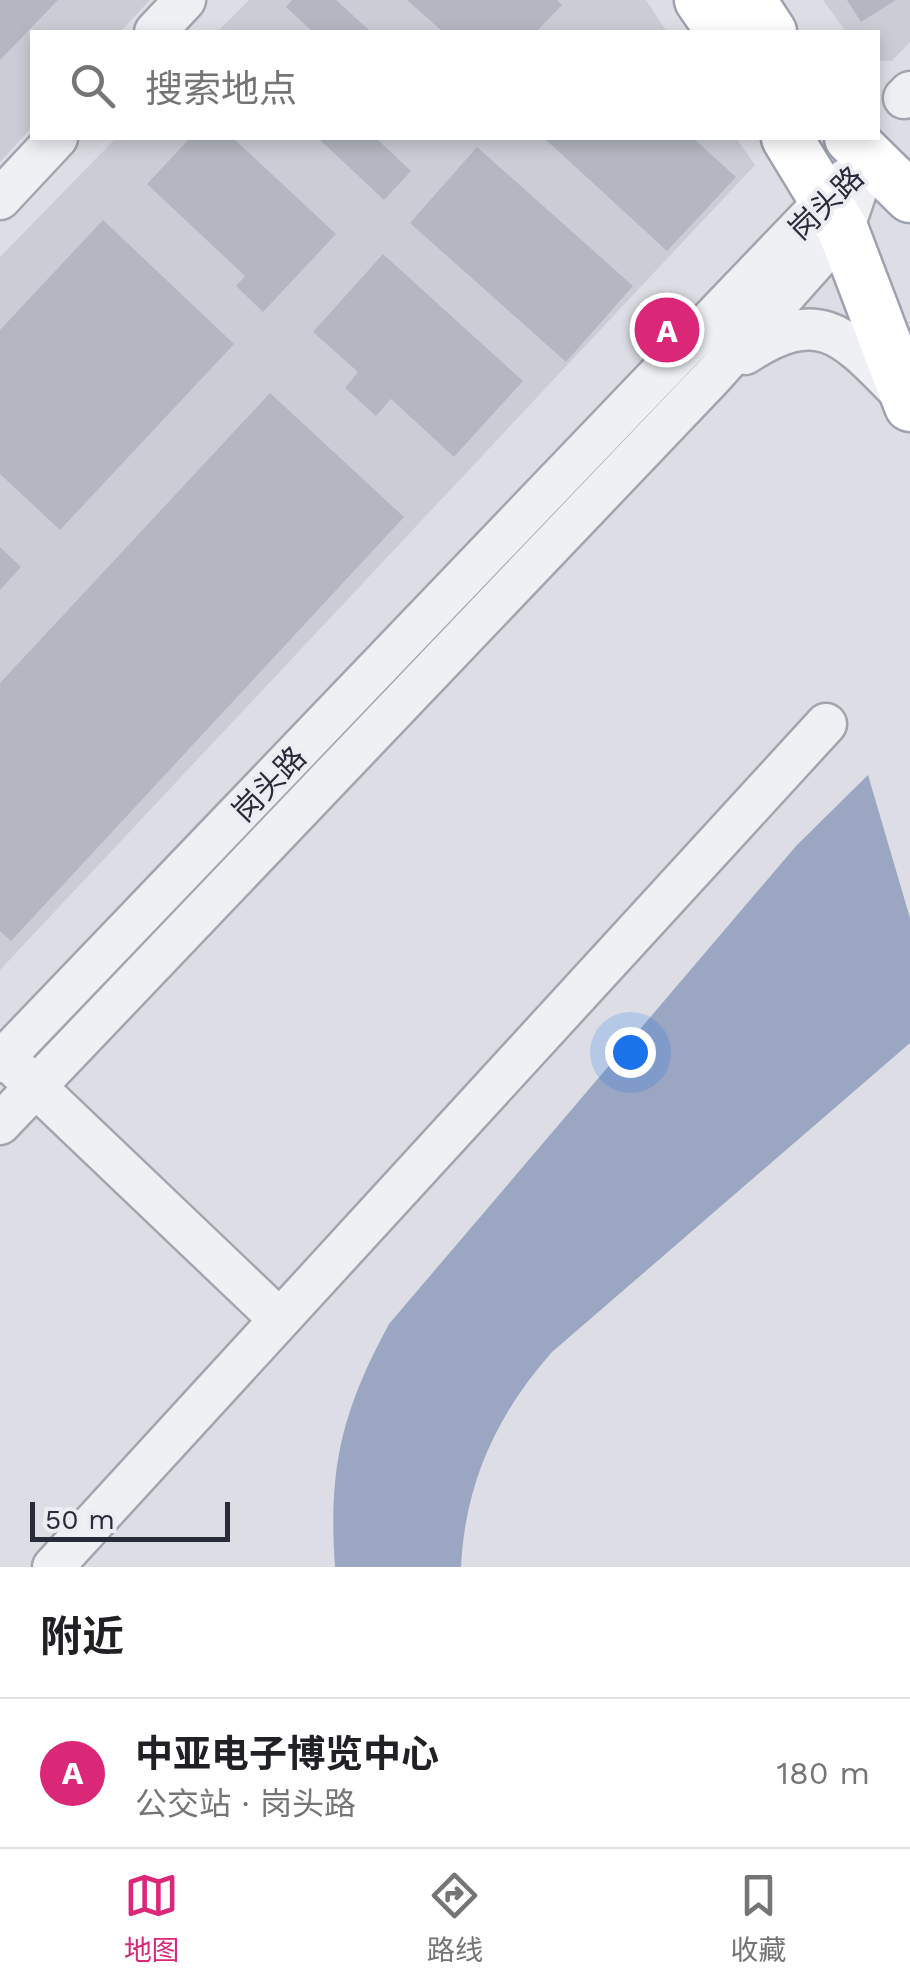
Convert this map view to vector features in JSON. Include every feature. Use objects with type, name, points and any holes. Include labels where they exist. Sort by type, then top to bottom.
[{"type":"main road","points":[[700,0],[721,30]]},
{"type":"main road","points":[[750,0],[770,30]]},
{"type":"main road","points":[[788,140],[834,214],[909,404]]},
{"type":"main road","points":[[858,148],[910,197]]},
{"type":"street","points":[[157,30],[185,0]]},
{"type":"street","points":[[0,200],[56,140]]},
{"type":"street","name":"岗头路","points":[[0,1124],[713,376],[834,214],[858,148]]},
{"type":"street","name":"岗头路","points":[[2,1056],[642,397],[834,214]]},
{"type":"street","points":[[713,376],[774,335],[802,326],[833,332],[859,350],[909,404]]},
{"type":"street","points":[[54,1567],[826,724]]},
{"type":"street","points":[[2,1056],[278,1318]]},
{"type":"shaded area","points":[[0,0],[150,0],[122,30],[30,30],[30,129],[0,162]]},
{"type":"shaded area","points":[[249,0],[646,0],[666,30],[219,30]]},
{"type":"shaded area","points":[[823,0],[910,0],[910,42],[892,61],[880,61],[880,30],[845,30]]},
{"type":"shaded area","points":[[114,140],[737,140],[755,165],[0,970],[0,257]]},
{"type":"water","points":[[868,775],[910,918],[910,1043],[552,1352],[515,1400],[487,1451],[469,1507],[461,1567],[335,1567],[334,1499],[342,1441],[360,1385],[389,1324],[796,846]]},
{"type":"building","points":[[0,0],[58,0],[0,60]]},
{"type":"building","points":[[292,0],[336,0],[369,30],[311,30],[286,7]]},
{"type":"building","points":[[407,0],[557,0],[562,5],[538,30],[441,30]]},
{"type":"building","points":[[847,0],[896,0],[861,22]]},
{"type":"building","points":[[188,140],[235,140],[336,234],[263,312],[236,286],[245,276],[147,184]]},
{"type":"building","points":[[320,140],[378,140],[411,171],[384,200]]},
{"type":"building","points":[[546,140],[695,140],[736,177],[667,251]]},
{"type":"building","points":[[477,147],[633,286],[566,362],[410,223]]},
{"type":"building","points":[[103,220],[234,344],[60,530],[0,474],[0,330]]},
{"type":"building","points":[[383,254],[523,381],[454,457],[391,399],[376,416],[345,388],[358,372],[313,332]]},
{"type":"building","points":[[270,393],[404,517],[11,941],[0,931],[0,683]]},
{"type":"building","points":[[0,547],[21,567],[0,590]]},
{"type":"place","name":"中亚电子博览中心","points":[[667,330]]}]
